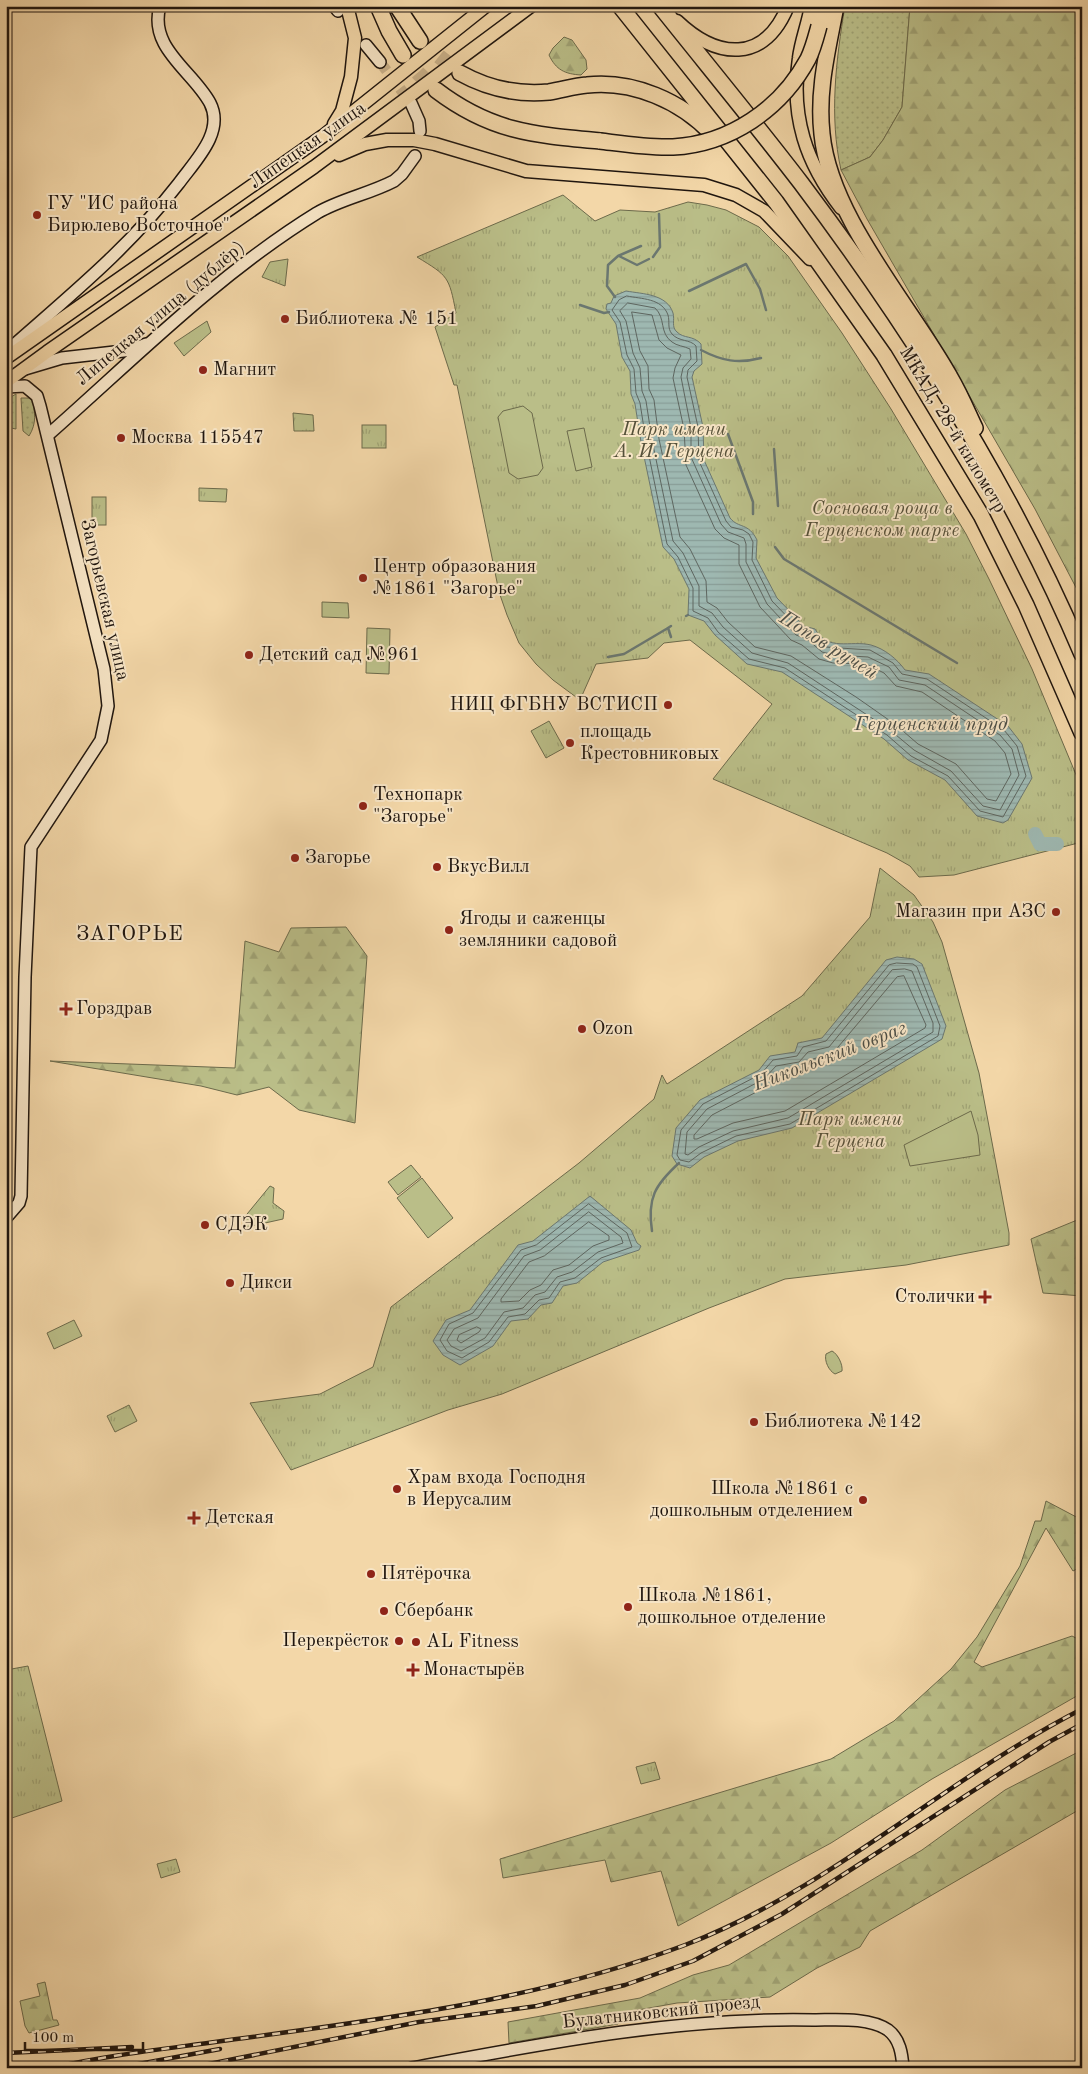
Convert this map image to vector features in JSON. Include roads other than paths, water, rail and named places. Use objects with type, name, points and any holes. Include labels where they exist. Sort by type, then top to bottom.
[{"type":"highway","points":[[378,6],[389,31],[403,55]]},
{"type":"highway","points":[[397,6],[420,41]]},
{"type":"highway","name":"МКАД, 28-й километр","points":[[620,6],[776,202],[858,315],[903,385],[981,515],[1026,605],[1082,733]]},
{"type":"highway","name":"МКАД, 28-й километр","points":[[661,6],[775,150],[856,259],[910,338],[1008,500],[1082,654]]},
{"type":"highway","points":[[436,90],[469,112],[511,130],[536,135],[672,147],[708,141],[739,129],[763,113],[791,85],[808,58],[819,26],[823,6]]},
{"type":"highway","points":[[836,6],[822,82],[822,136],[834,185],[853,224],[950,377],[1031,546]]},
{"type":"highway","points":[[460,73],[494,87],[524,93],[550,92],[599,84],[628,87],[652,94],[675,106],[702,124],[776,202]]},
{"type":"main road","points":[[323,136],[342,111],[351,77],[355,38],[353,6]]},
{"type":"main road","name":"Липецкая улица","points":[[6,358],[323,136],[486,6]]},
{"type":"main road","name":"Липецкая улица","points":[[6,382],[314,167],[531,6]]},
{"type":"main road","points":[[661,6],[705,42],[717,48],[740,50],[762,42],[774,32],[788,6]]},
{"type":"main road","points":[[811,6],[799,58],[796,86],[798,116],[803,140],[813,167],[826,189],[853,224]]},
{"type":"main road","points":[[340,8],[355,38]]},
{"type":"main road","points":[[314,167],[365,144],[387,140],[414,140],[435,144],[526,171],[690,183],[722,190],[750,202],[764,211],[821,271],[858,315]]},
{"type":"street","points":[[6,352],[132,240],[153,216],[205,148],[214,125],[211,105],[166,46],[158,24],[160,6]]},
{"type":"street","points":[[366,45],[380,62]]},
{"type":"street","points":[[411,102],[419,121],[420,132]]},
{"type":"street","name":"Липецкая улица (дублёр)","points":[[48,435],[168,329],[241,268],[300,224],[332,205],[394,181],[406,170],[415,156]]},
{"type":"street","points":[[23,370],[62,358],[132,350],[150,342],[168,329]]},
{"type":"street","name":"Загорьевская улица","points":[[6,387],[25,386],[33,392],[40,406],[104,670],[108,706],[101,740],[31,847],[20,1203],[6,1218]]},
{"type":"street","name":"Булатниковский проезд","points":[[412,2068],[615,2032],[777,2019],[855,2021],[876,2024],[889,2031],[895,2037],[902,2052],[903,2068]]},
{"type":"water","name":"Герценский пруд","points":[[626,291],[647,294],[666,302],[673,313],[675,330],[683,336],[695,339],[701,344],[702,364],[694,371],[692,377],[703,427],[704,460],[730,518],[754,534],[757,540],[756,558],[777,598],[804,626],[815,629],[826,640],[840,644],[871,645],[881,649],[894,658],[905,670],[929,674],[1008,726],[1022,744],[1032,778],[1008,820],[1003,823],[977,816],[945,780],[908,760],[884,739],[782,672],[747,664],[715,635],[704,621],[688,615],[689,589],[674,559],[663,547],[635,404],[631,394],[630,371],[622,357],[616,324],[606,309],[607,304],[611,303],[614,296]]},
{"type":"water","points":[[897,957],[914,959],[922,964],[946,1026],[942,1039],[792,1128],[738,1141],[704,1157],[690,1168],[677,1164],[672,1156],[676,1128],[700,1100],[759,1070],[770,1056],[795,1052],[798,1043],[822,1038],[886,960]]},
{"type":"water","points":[[590,1196],[631,1230],[637,1243],[641,1246],[639,1250],[603,1262],[577,1283],[563,1286],[552,1303],[541,1305],[528,1319],[511,1321],[493,1346],[460,1365],[443,1355],[433,1341],[446,1320],[470,1310],[518,1245],[533,1241]]},
{"type":"waterway","points":[[653,257],[660,247],[659,214]]},
{"type":"waterway","name":"Попов ручей","points":[[615,297],[607,286],[608,265],[618,256],[641,246]]},
{"type":"waterway","points":[[619,256],[637,265],[649,259]]},
{"type":"waterway","points":[[689,291],[746,264],[760,289],[766,310]]},
{"type":"waterway","points":[[580,305],[604,313],[609,312]]},
{"type":"waterway","points":[[701,350],[716,357],[737,361],[761,358]]},
{"type":"waterway","points":[[728,434],[753,502],[753,514]]},
{"type":"waterway","points":[[774,449],[778,506]]},
{"type":"waterway","points":[[775,547],[784,559],[957,663]]},
{"type":"waterway","points":[[671,626],[668,628],[671,637]]},
{"type":"waterway","points":[[608,657],[624,654],[668,628]]},
{"type":"waterway","name":"Никольский овраг","points":[[1035,834],[1040,844],[1057,844]]},
{"type":"waterway","name":"Никольский овраг","points":[[1038,850],[1040,844]]},
{"type":"waterway","name":"Никольский овраг","points":[[652,1231],[651,1210],[655,1193],[664,1178],[679,1163]]},
{"type":"tunnel","points":[[421,42],[460,73]]},
{"type":"tunnel","points":[[403,55],[436,90]]},
{"type":"tunnel","points":[[380,62],[411,103]]},
{"type":"railway","points":[[51,2068],[115,2056],[339,2025],[456,2006],[572,1981],[685,1945],[738,1922],[789,1895],[838,1865],[982,1768],[1082,1709]]},
{"type":"railway","points":[[189,2068],[419,2022],[537,2006],[625,1985],[693,1961],[782,1914],[1049,1742],[1082,1724]]},
{"type":"railway","points":[[6,2053],[132,2047]]},
{"type":"railway","points":[[117,2068],[220,2049]]},
{"type":"place","name":"ГУ \"ИС района Бирюлево Восточное\"","points":[[37,215]]},
{"type":"place","name":"Библиотека № 151","points":[[285,319]]},
{"type":"place","name":"Магнит","points":[[203,370]]},
{"type":"place","name":"Москва 115547","points":[[121,438]]},
{"type":"place","name":"Центр образования №1861 \"Загорье\"","points":[[363,578]]},
{"type":"place","name":"Детский сад №961","points":[[249,655]]},
{"type":"place","name":"НИЦ ФГБНУ ВСТИСП","points":[[668,705]]},
{"type":"place","name":"площадь Крестовниковых","points":[[570,743]]},
{"type":"place","name":"Технопарк \"Загорье\"","points":[[363,806]]},
{"type":"place","name":"Загорье","points":[[295,858]]},
{"type":"place","name":"ВкусВилл","points":[[437,867]]},
{"type":"place","name":"Магазин при АЗС","points":[[1056,912]]},
{"type":"place","name":"Ягоды и саженцы земляники садовой","points":[[449,930]]},
{"type":"place","name":"Горздрав","points":[[66,1009]]},
{"type":"place","name":"Ozon","points":[[582,1029]]},
{"type":"place","name":"СДЭК","points":[[205,1225]]},
{"type":"place","name":"Дикси","points":[[230,1283]]},
{"type":"place","name":"Столички","points":[[985,1297]]},
{"type":"place","name":"Библиотека №142","points":[[754,1422]]},
{"type":"place","name":"Храм входа Господня в Иерусалим","points":[[397,1489]]},
{"type":"place","name":"Школа №1861 с дошкольным отделением","points":[[863,1500]]},
{"type":"place","name":"Детская","points":[[194,1518]]},
{"type":"place","name":"Пятёрочка","points":[[371,1574]]},
{"type":"place","name":"Школа №1861, дошкольное отделение","points":[[628,1607]]},
{"type":"place","name":"Сбербанк","points":[[384,1611]]},
{"type":"place","name":"Перекрёсток","points":[[399,1641]]},
{"type":"place","name":"AL Fitness","points":[[416,1642]]},
{"type":"place","name":"Монастырёв","points":[[413,1670]]},
{"type":"district","name":"ЗАГОРЬЕ","points":[[130,934]]},
{"type":"park label","name":"Парк имени А. И. Герцена","points":[[674,441]]},
{"type":"park label","name":"Сосновая роща в Герценском парке","points":[[882,520]]},
{"type":"park label","name":"Парк имени Герцена","points":[[850,1131]]}]
